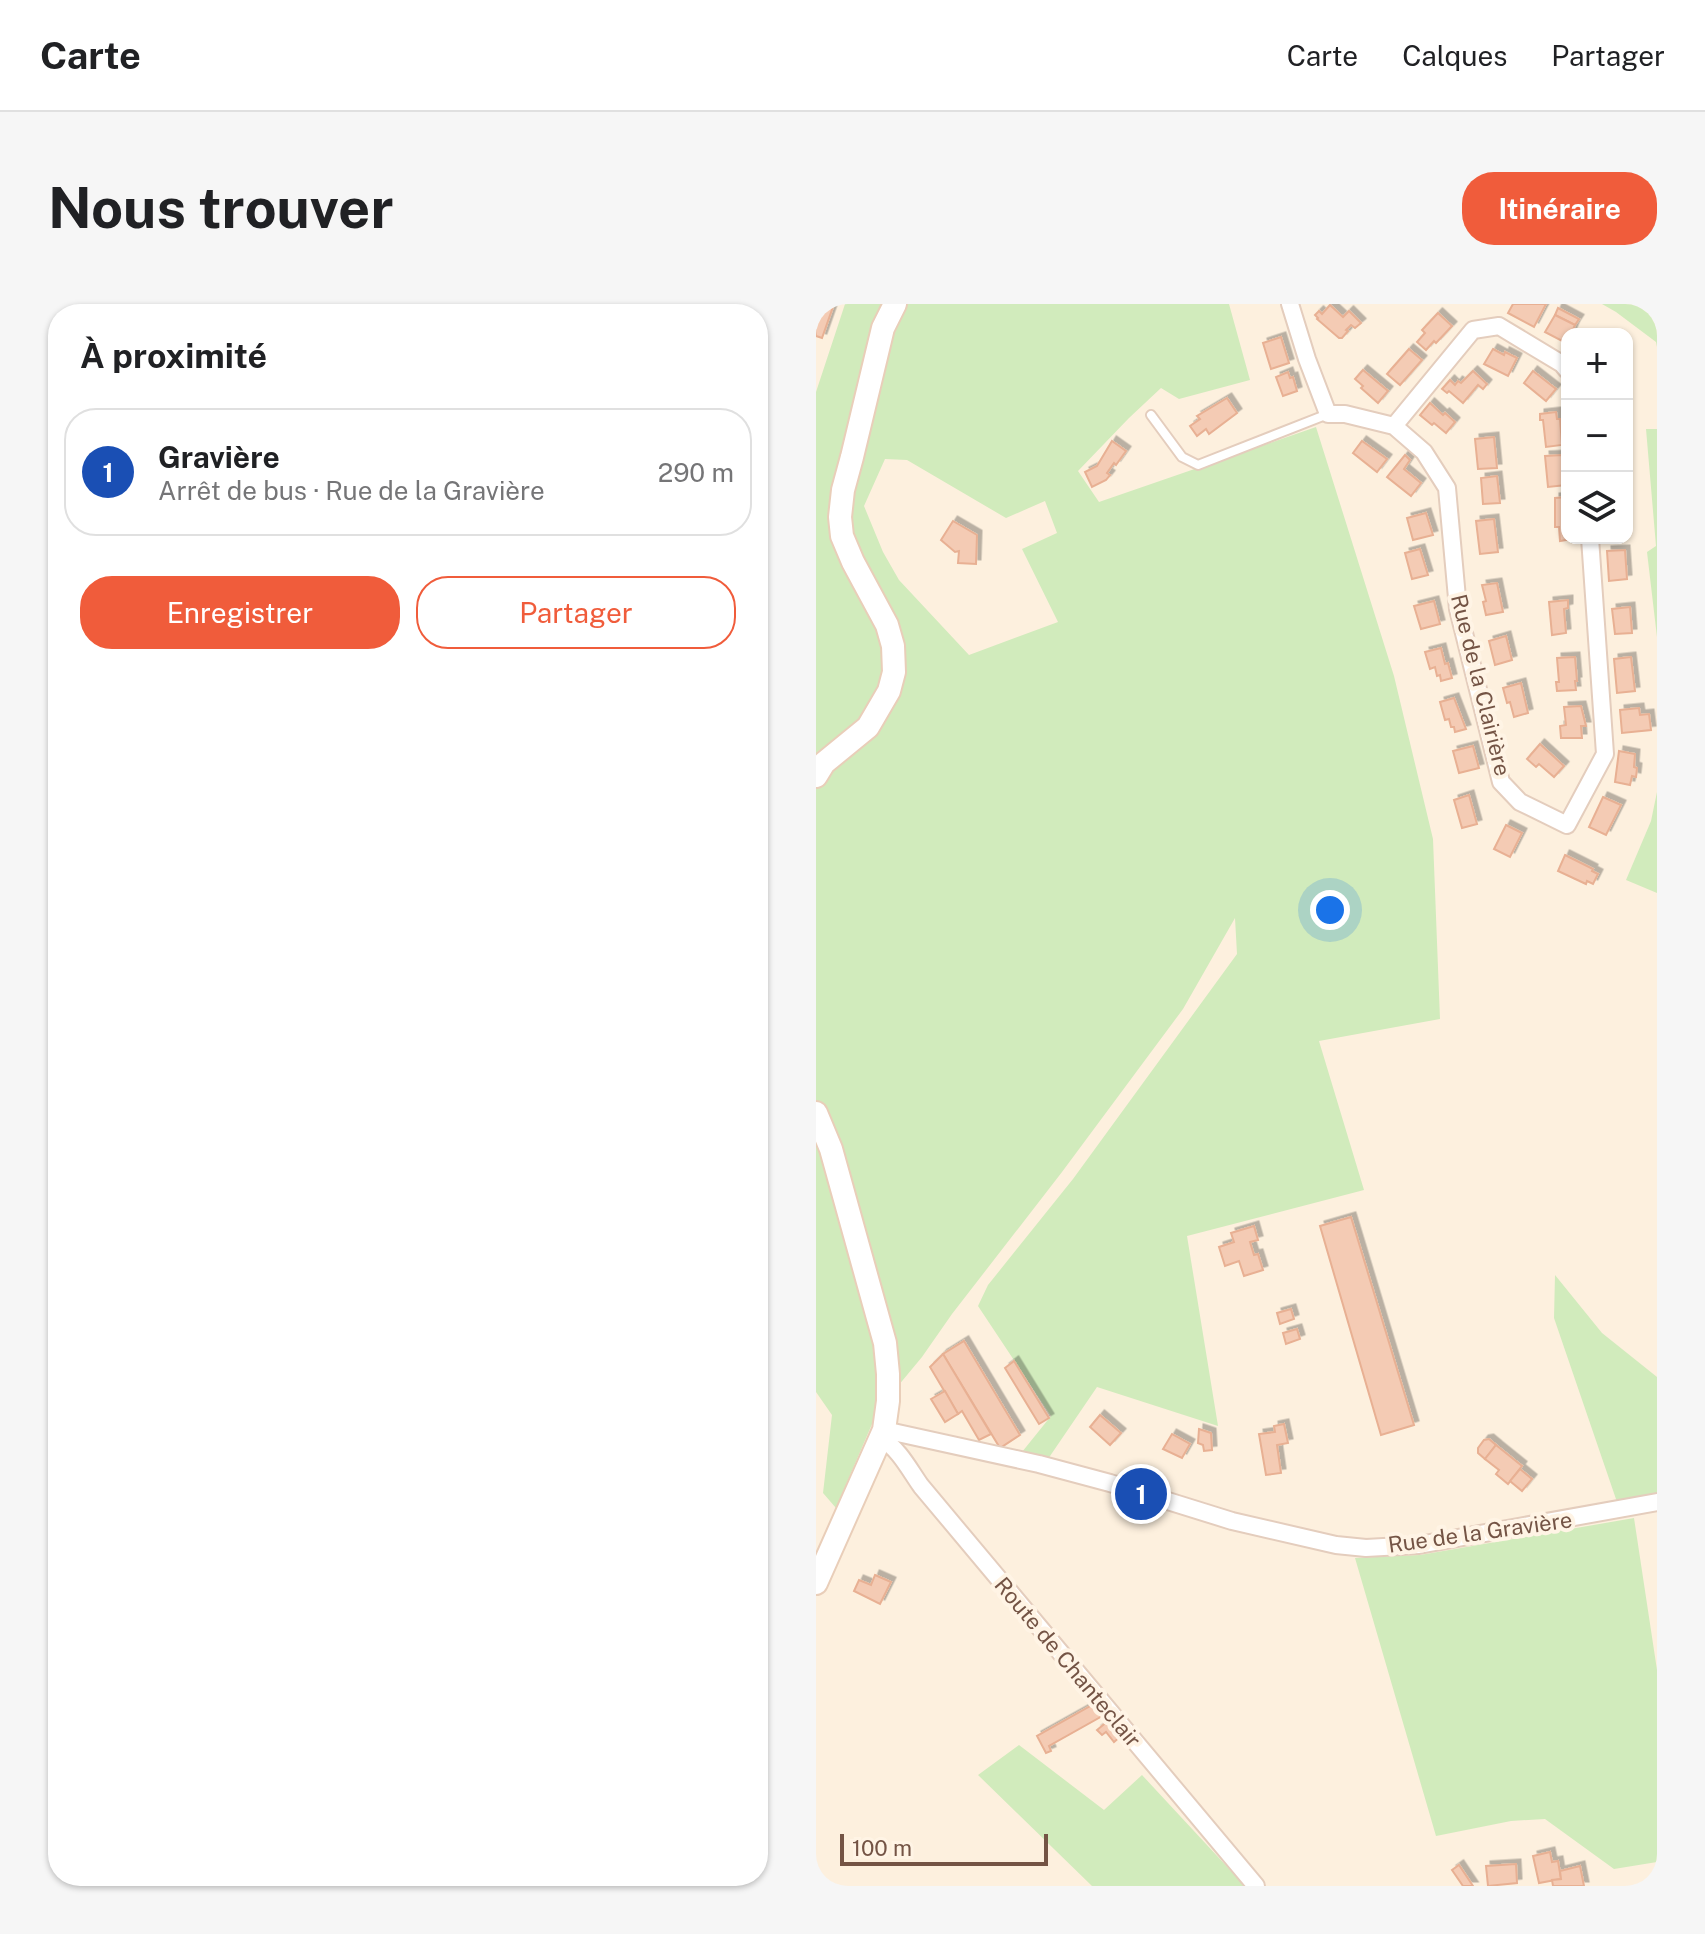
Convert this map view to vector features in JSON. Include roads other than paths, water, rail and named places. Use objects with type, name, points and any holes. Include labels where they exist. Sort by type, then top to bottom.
[{"type":"street","points":[[816,776],[824,763],[868,727],[889,691],[894,672],[893,646],[887,625],[853,562],[842,536],[840,517],[843,490],[883,328],[895,304]]},
{"type":"street","points":[[1290,304],[1328,414]]},
{"type":"street","points":[[1394,426],[1473,330],[1499,326],[1561,363]]},
{"type":"street","name":"Rue de la Clairière","points":[[1328,414],[1345,414],[1394,426],[1424,452],[1447,488],[1458,609],[1501,782],[1520,802],[1567,825],[1605,754],[1590,544]]},
{"type":"street","points":[[816,1113],[831,1149],[885,1343],[888,1374],[888,1401],[882,1434],[816,1583]]},
{"type":"street","name":"Rue de la Gravière","points":[[882,1434],[1039,1464],[1232,1521],[1336,1545],[1366,1548],[1419,1545],[1657,1502]]},
{"type":"street","name":"Route de Chanteclair","points":[[882,1434],[931,1498],[1256,1886]]},
{"type":"lane","points":[[1151,415],[1182,457],[1198,465],[1328,414]]},
{"type":"place","name":"Gravière","points":[[1141,1494]]}]
